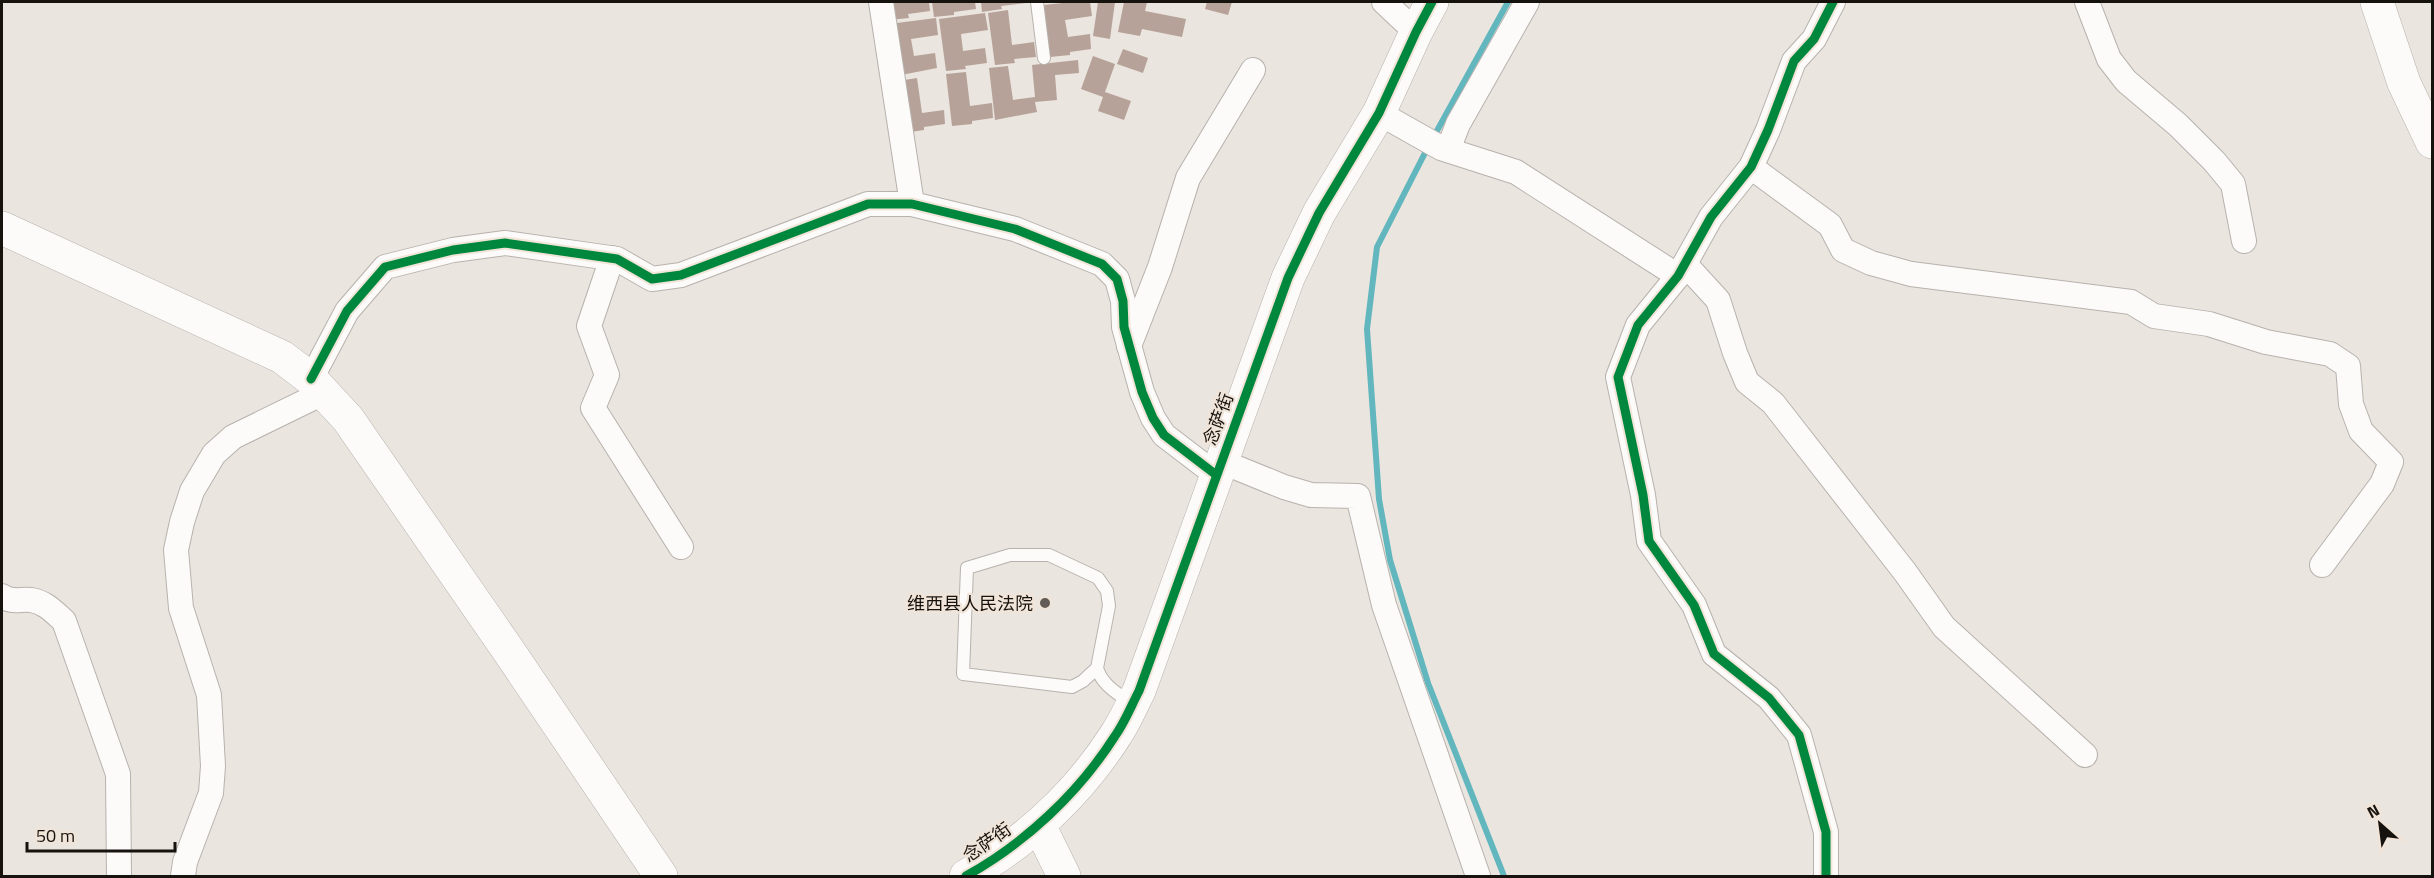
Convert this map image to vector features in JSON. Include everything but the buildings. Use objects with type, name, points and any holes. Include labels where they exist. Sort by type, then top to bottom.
[{"type":"street","points":[[881,2],[912,204]]},
{"type":"street","points":[[1384,2],[1416,32]]},
{"type":"street","name":"念萨街","points":[[966,876],[986,865],[1039,825],[1081,781],[1116,736],[1139,691],[1288,278],[1319,213],[1379,113],[1432,2]]},
{"type":"street","points":[[1437,145],[1458,124],[1527,2]]},
{"type":"street","points":[[1826,876],[1826,832],[1799,735],[1769,698],[1714,654],[1694,605],[1649,541],[1643,495],[1618,377],[1638,325],[1681,270],[1711,217],[1751,167],[1768,130],[1794,61],[1814,39],[1833,2]]},
{"type":"street","points":[[2087,2],[2109,58],[2126,81],[2178,125],[2233,184],[2244,241]]},
{"type":"street","points":[[2377,2],[2404,83],[2433,142]]},
{"type":"street","points":[[1129,346],[1160,267],[1188,178],[1253,70]]},
{"type":"street","points":[[1379,113],[1437,145],[1516,172],[1681,270],[1718,300],[1747,382],[1773,403],[1905,572],[1944,627],[2085,754]]},
{"type":"street","points":[[1751,167],[1830,225],[1843,250],[1871,263],[1911,274],[2131,302],[2154,316],[2209,324],[2266,342],[2330,354],[2348,366],[2351,404],[2361,431],[2391,462],[2382,484],[2322,565]]},
{"type":"street","points":[[183,876],[185,862],[212,793],[213,766],[208,695],[181,608],[176,550],[192,490],[214,454],[233,437],[318,385],[347,311],[385,267],[453,250],[506,243],[617,259],[652,279],[681,275],[868,204],[912,204],[1015,229],[1102,264],[1117,279],[1123,302],[1124,327],[1142,392],[1153,418],[1164,435],[1218,467],[1311,495],[1358,496],[1384,605],[1478,876]]},
{"type":"street","points":[[2,228],[282,357],[318,385],[362,438],[661,876]]},
{"type":"street","points":[[612,258],[589,326],[607,375],[593,408],[681,547]]},
{"type":"street","points":[[2,596],[13,601],[32,600],[48,605],[64,621],[118,774],[119,876]]},
{"type":"street","points":[[1039,825],[1064,876]]},
{"type":"lane","points":[[1037,2],[1044,58]]},
{"type":"lane","points":[[1097,668],[1083,681],[1072,687],[963,674],[967,568],[1010,555],[1049,555],[1098,578],[1107,591],[1109,606],[1097,668],[1100,677],[1108,686],[1132,704]]},
{"type":"waterway","points":[[1433,138],[1508,2]]},
{"type":"waterway","points":[[1428,147],[1377,247],[1367,329],[1379,499],[1390,560],[1428,683],[1504,876]]},
{"type":"cycle path","points":[[966,876],[1009,848],[1049,815],[1084,778],[1125,720],[1139,691],[1288,278],[1319,213],[1379,113],[1432,2]]},
{"type":"cycle path","points":[[1826,876],[1826,832],[1799,735],[1769,698],[1714,654],[1694,605],[1649,541],[1643,495],[1618,377],[1638,325],[1678,276],[1711,217],[1751,167],[1768,130],[1794,61],[1814,39],[1833,2]]},
{"type":"cycle path","points":[[311,379],[347,311],[385,267],[453,250],[505,243],[617,259],[652,279],[681,275],[868,204],[912,204],[1015,229],[1102,264],[1117,279],[1123,301],[1124,327],[1142,392],[1153,418],[1164,435],[1215,474]]},
{"type":"place","name":"维西县人民法院","points":[[1045,603]]}]
